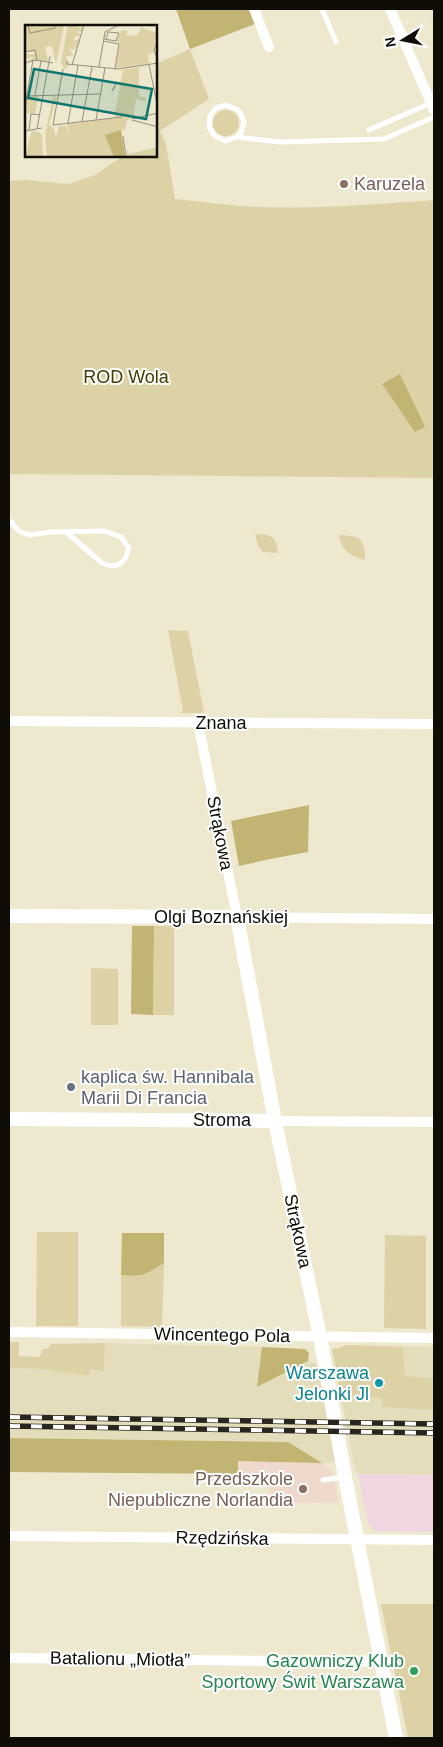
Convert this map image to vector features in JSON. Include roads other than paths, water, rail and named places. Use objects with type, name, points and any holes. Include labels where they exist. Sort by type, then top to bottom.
[{"type":"street","points":[[254,9],[269,48]]},
{"type":"street","points":[[390,9],[432,107]]},
{"type":"street","name":"Znana","points":[[9,721],[434,724]]},
{"type":"street","name":"Strąkowa","points":[[198,723],[275,1121],[320,1336],[345,1477],[396,1738]]},
{"type":"street","name":"Olgi Boznańskiej","points":[[9,916],[434,919]]},
{"type":"street","name":"Stroma","points":[[9,1119],[434,1122]]},
{"type":"street","name":"Wincentego Pola","points":[[9,1332],[434,1338]]},
{"type":"street","name":"Rzędzińska","points":[[9,1536],[434,1540]]},
{"type":"street","name":"Batalionu „Miotła”","points":[[9,1658],[361,1662],[381,1660]]},
{"type":"lane","points":[[322,9],[336,42]]},
{"type":"lane","points":[[236,137],[241,133],[244,122],[240,112],[226,105],[216,108],[208,122],[211,132],[220,139],[225,140],[236,137],[280,142],[384,139],[434,117]]},
{"type":"lane","points":[[369,130],[432,107]]},
{"type":"lane","points":[[9,520],[19,531],[29,535],[66,532],[104,531],[121,537],[129,548],[127,558],[119,565],[109,567],[66,532]]},
{"type":"lane","points":[[324,1480],[345,1477]]},
{"type":"railway","points":[[9,1417],[434,1424]]},
{"type":"railway","points":[[9,1426],[434,1433]]},
{"type":"place","name":"Karuzela","points":[[344,184]]},
{"type":"place","name":"kaplica św. Hannibala Marii Di Francia","points":[[71,1087]]},
{"type":"place","name":"Warszawa Jelonki Jl","points":[[379,1383]]},
{"type":"place","name":"Przedszkole Niepubliczne Norlandia","points":[[303,1489]]},
{"type":"place","name":"Gazowniczy Klub Sportowy Świt Warszawa","points":[[414,1671]]},
{"type":"park label","name":"ROD Wola","points":[[126,377]]}]
